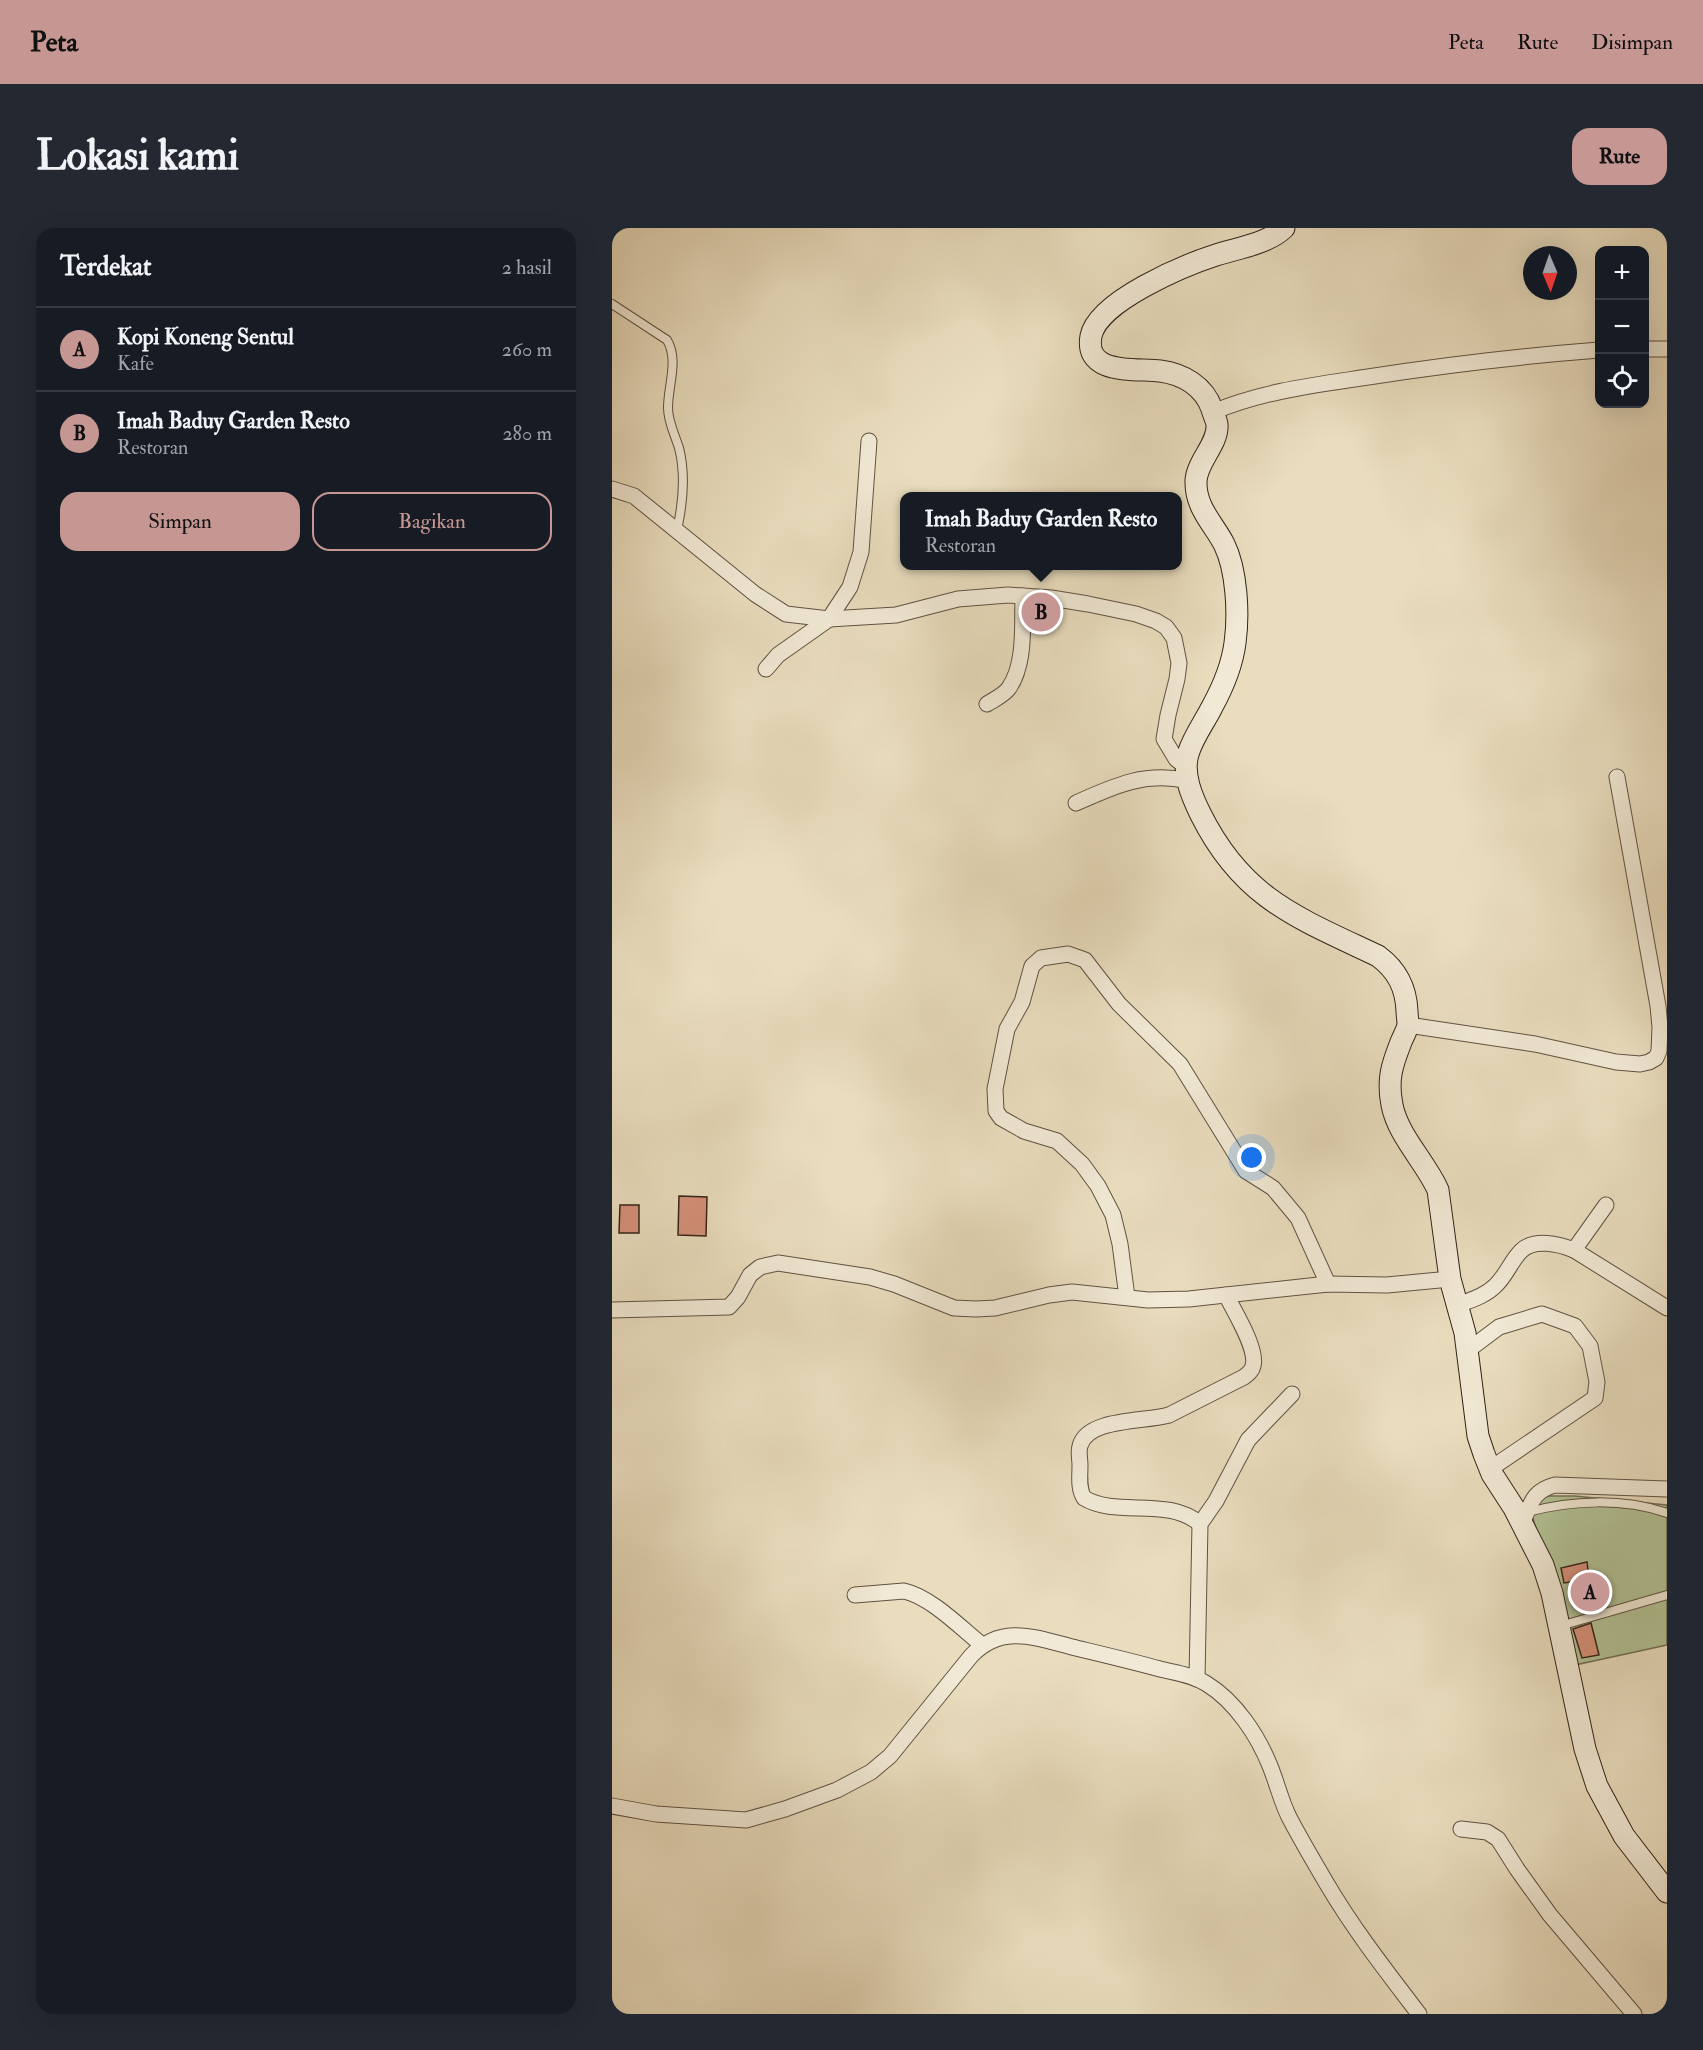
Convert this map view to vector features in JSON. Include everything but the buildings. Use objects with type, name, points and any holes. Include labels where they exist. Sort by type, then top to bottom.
[{"type":"street","points":[[1284,228],[1277,235],[1264,240],[1196,261],[1136,292],[1105,312],[1091,334],[1093,354],[1100,361],[1117,369],[1161,371],[1182,377],[1202,389],[1213,412],[1217,429],[1197,472],[1196,481],[1201,508],[1224,544],[1234,572],[1236,641],[1230,667],[1188,755],[1187,774],[1195,802],[1208,828],[1239,873],[1253,887],[1285,911],[1378,956],[1391,966],[1406,994],[1408,1025],[1391,1071],[1392,1109],[1401,1130],[1432,1176],[1438,1190],[1450,1279],[1465,1333],[1478,1436],[1490,1469],[1525,1518],[1543,1564],[1559,1626],[1585,1749],[1597,1786],[1624,1836],[1667,1892]]},
{"type":"street","points":[[1649,349],[1667,349]]},
{"type":"street","points":[[1213,412],[1253,397],[1311,386],[1460,363],[1595,350]]},
{"type":"street","points":[[766,669],[778,655],[829,619],[850,586],[858,565],[869,441]]},
{"type":"street","points":[[612,489],[634,496],[779,611],[807,618],[896,615],[958,599],[998,595],[1069,601],[1136,614],[1156,621],[1166,627],[1174,638],[1179,663],[1164,739],[1187,774]]},
{"type":"street","points":[[987,704],[1001,696],[1015,677],[1021,649],[1023,596]]},
{"type":"street","points":[[1076,803],[1127,782],[1187,774]]},
{"type":"street","points":[[1408,1025],[1535,1044],[1629,1064],[1661,1058],[1658,1006],[1617,777]]},
{"type":"street","points":[[1127,1297],[1120,1244],[1113,1215],[1098,1186],[1082,1164],[1057,1141],[1024,1131],[1001,1118],[996,1111],[994,1089],[1007,1029],[1022,1002],[1032,966],[1041,958],[1068,954],[1085,960],[1119,1004],[1180,1064],[1246,1171],[1274,1188],[1298,1218],[1328,1284]]},
{"type":"street","points":[[1574,1250],[1606,1205]]},
{"type":"street","points":[[1458,1305],[1494,1287],[1527,1246],[1549,1244],[1561,1245],[1574,1250],[1667,1308]]},
{"type":"street","points":[[612,1310],[729,1306],[738,1297],[750,1275],[760,1267],[778,1263],[870,1278],[894,1284],[954,1308],[976,1309],[995,1308],[1072,1292],[1148,1300],[1189,1299],[1328,1284],[1387,1285],[1450,1279]]},
{"type":"street","points":[[1200,1524],[1193,1518],[1176,1511],[1090,1502],[1084,1498],[1080,1488],[1079,1450],[1083,1439],[1102,1426],[1157,1419],[1169,1415],[1250,1372],[1254,1361],[1250,1344],[1226,1295]]},
{"type":"street","points":[[1467,1351],[1499,1327],[1542,1314],[1575,1326],[1590,1346],[1594,1362],[1597,1382],[1595,1398],[1490,1469]]},
{"type":"street","points":[[1197,1678],[1200,1524],[1221,1491],[1248,1440],[1292,1394]]},
{"type":"street","points":[[1525,1518],[1534,1497],[1540,1490],[1555,1485],[1667,1489]]},
{"type":"street","points":[[855,1595],[904,1591],[912,1593],[935,1607],[982,1645]]},
{"type":"street","points":[[612,1806],[656,1814],[746,1820],[785,1809],[846,1786],[871,1772],[890,1756],[982,1645],[998,1638],[1013,1635],[1034,1637],[1197,1678],[1221,1695],[1247,1723],[1269,1765],[1289,1816],[1327,1883],[1365,1942],[1419,2014]]},
{"type":"street","points":[[1461,1829],[1487,1832],[1498,1839],[1550,1915],[1634,2014]]},
{"type":"lane","points":[[612,304],[667,340],[671,347],[669,419],[679,449],[683,475],[677,530]]},
{"type":"lane","points":[[1525,1518],[1572,1503],[1606,1503],[1653,1508],[1667,1513]]},
{"type":"lane","points":[[1559,1626],[1667,1595]]},
{"type":"green space","points":[[1541,1496],[1575,1496],[1667,1505],[1667,1645],[1575,1665],[1532,1515]]},
{"type":"place","name":"Imah Baduy Garden Resto","points":[[1041,612]]},
{"type":"place","name":"Kopi Koneng Sentul","points":[[1590,1592]]}]
